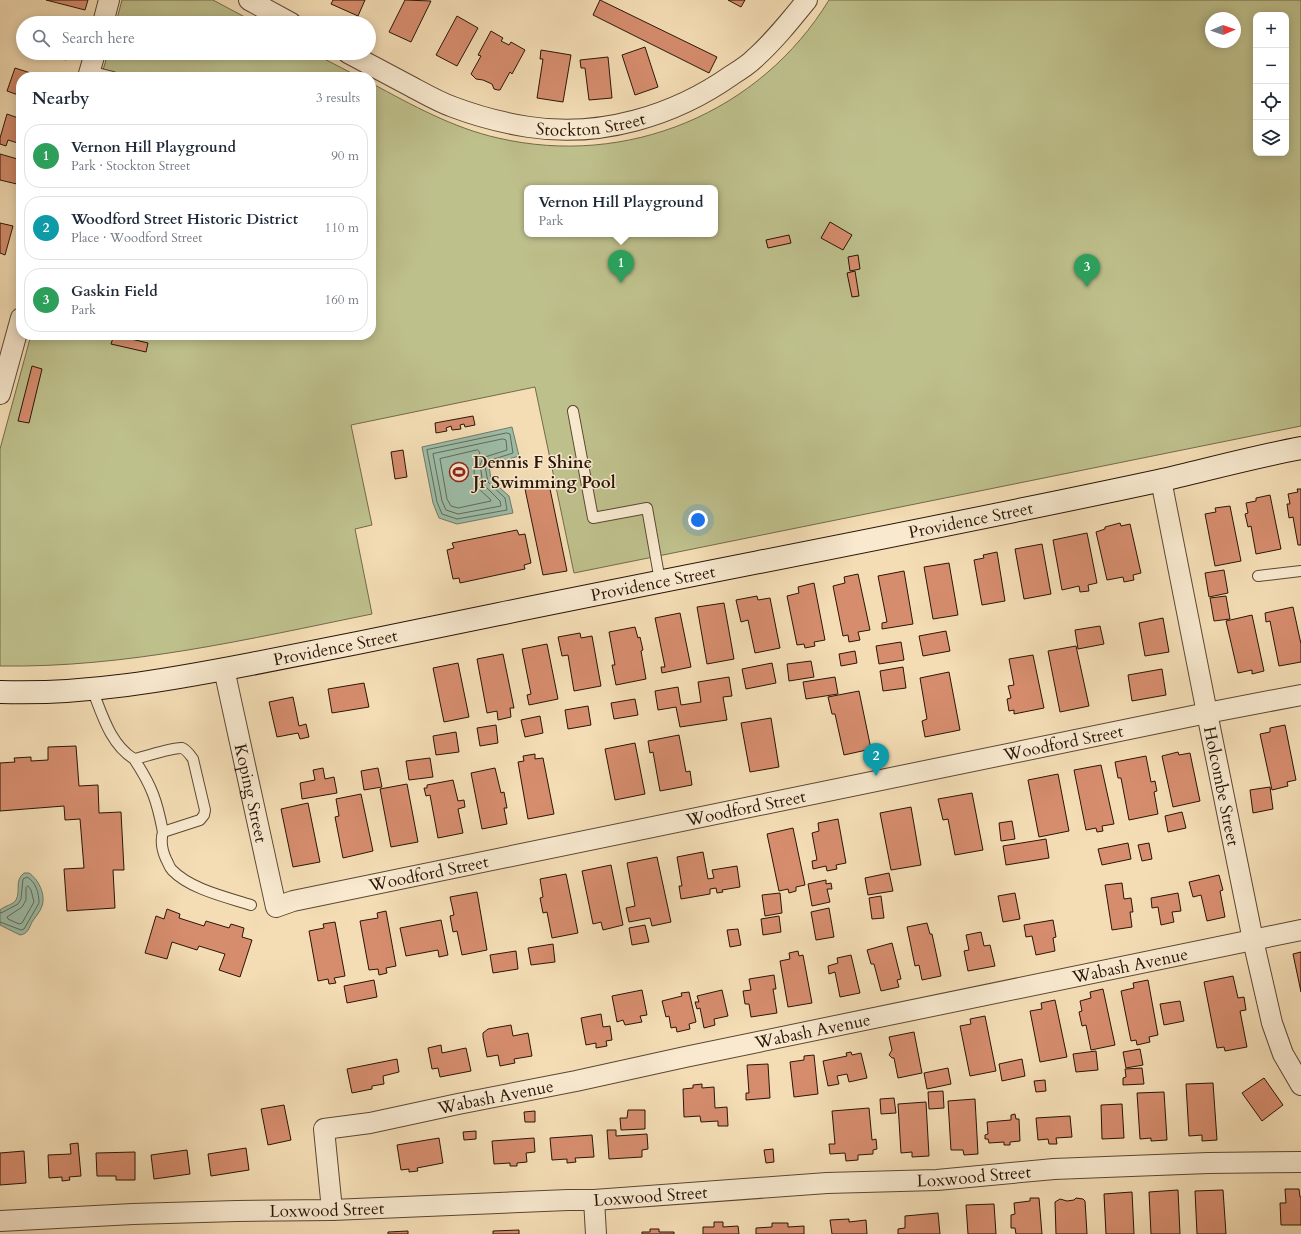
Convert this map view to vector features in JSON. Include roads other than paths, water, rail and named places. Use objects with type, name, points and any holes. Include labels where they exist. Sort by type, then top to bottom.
[{"type":"main road","name":"Providence Street","points":[[0,692],[36,693],[92,689],[161,681],[352,645],[660,581],[914,531],[1161,480],[1249,458],[1301,448]]},
{"type":"street","points":[[105,16],[109,0]]},
{"type":"street","points":[[249,0],[278,16]]},
{"type":"street","name":"Stockton Street","points":[[361,60],[451,107],[506,123],[557,129],[599,128],[658,114],[698,96],[720,84],[753,60],[769,45],[790,22],[807,0]]},
{"type":"street","points":[[0,394],[16,336]]},
{"type":"street","name":"Holcombe Street","points":[[1161,480],[1207,713],[1272,1024],[1286,1061],[1301,1085]]},
{"type":"street","name":"Koping Street","points":[[224,669],[276,907],[286,903]]},
{"type":"street","name":"Woodford Street","points":[[286,903],[576,842],[1301,695]]},
{"type":"street","name":"Wabash Avenue","points":[[332,1210],[324,1129],[370,1123],[1301,930]]},
{"type":"street","name":"Loxwood Street","points":[[0,1221],[149,1213],[332,1210],[594,1200],[827,1183],[937,1180],[1054,1169],[1208,1163],[1301,1162]]},
{"type":"street","points":[[594,1200],[596,1234]]},
{"type":"lane","points":[[91,67],[102,72]]},
{"type":"lane","points":[[573,411],[593,518],[646,508],[660,581]]},
{"type":"lane","points":[[1258,576],[1301,571]]},
{"type":"lane","points":[[92,689],[109,732],[125,754],[134,760],[146,777],[156,797],[163,832],[161,849],[171,869],[185,881],[208,891],[251,905]]},
{"type":"lane","points":[[134,760],[182,748],[189,753],[193,759],[205,810],[204,815],[200,820],[163,832]]},
{"type":"water","name":"Dennis F Shine Jr Swimming Pool","points":[[512,427],[519,456],[489,465],[491,480],[509,496],[513,513],[457,524],[439,518],[433,503],[422,447]]},
{"type":"water","points":[[24,873],[29,873],[38,883],[42,892],[43,901],[40,910],[28,930],[20,935],[0,925],[0,910],[16,900],[19,879]]},
{"type":"place","name":"Vernon Hill Playground","points":[[621,283]]},
{"type":"place","name":"Gaskin Field","points":[[1087,287]]},
{"type":"place","name":"Dennis F Shine Jr Swimming Pool","points":[[459,472]]},
{"type":"place","name":"Woodford Street Historic District","points":[[876,776]]}]
